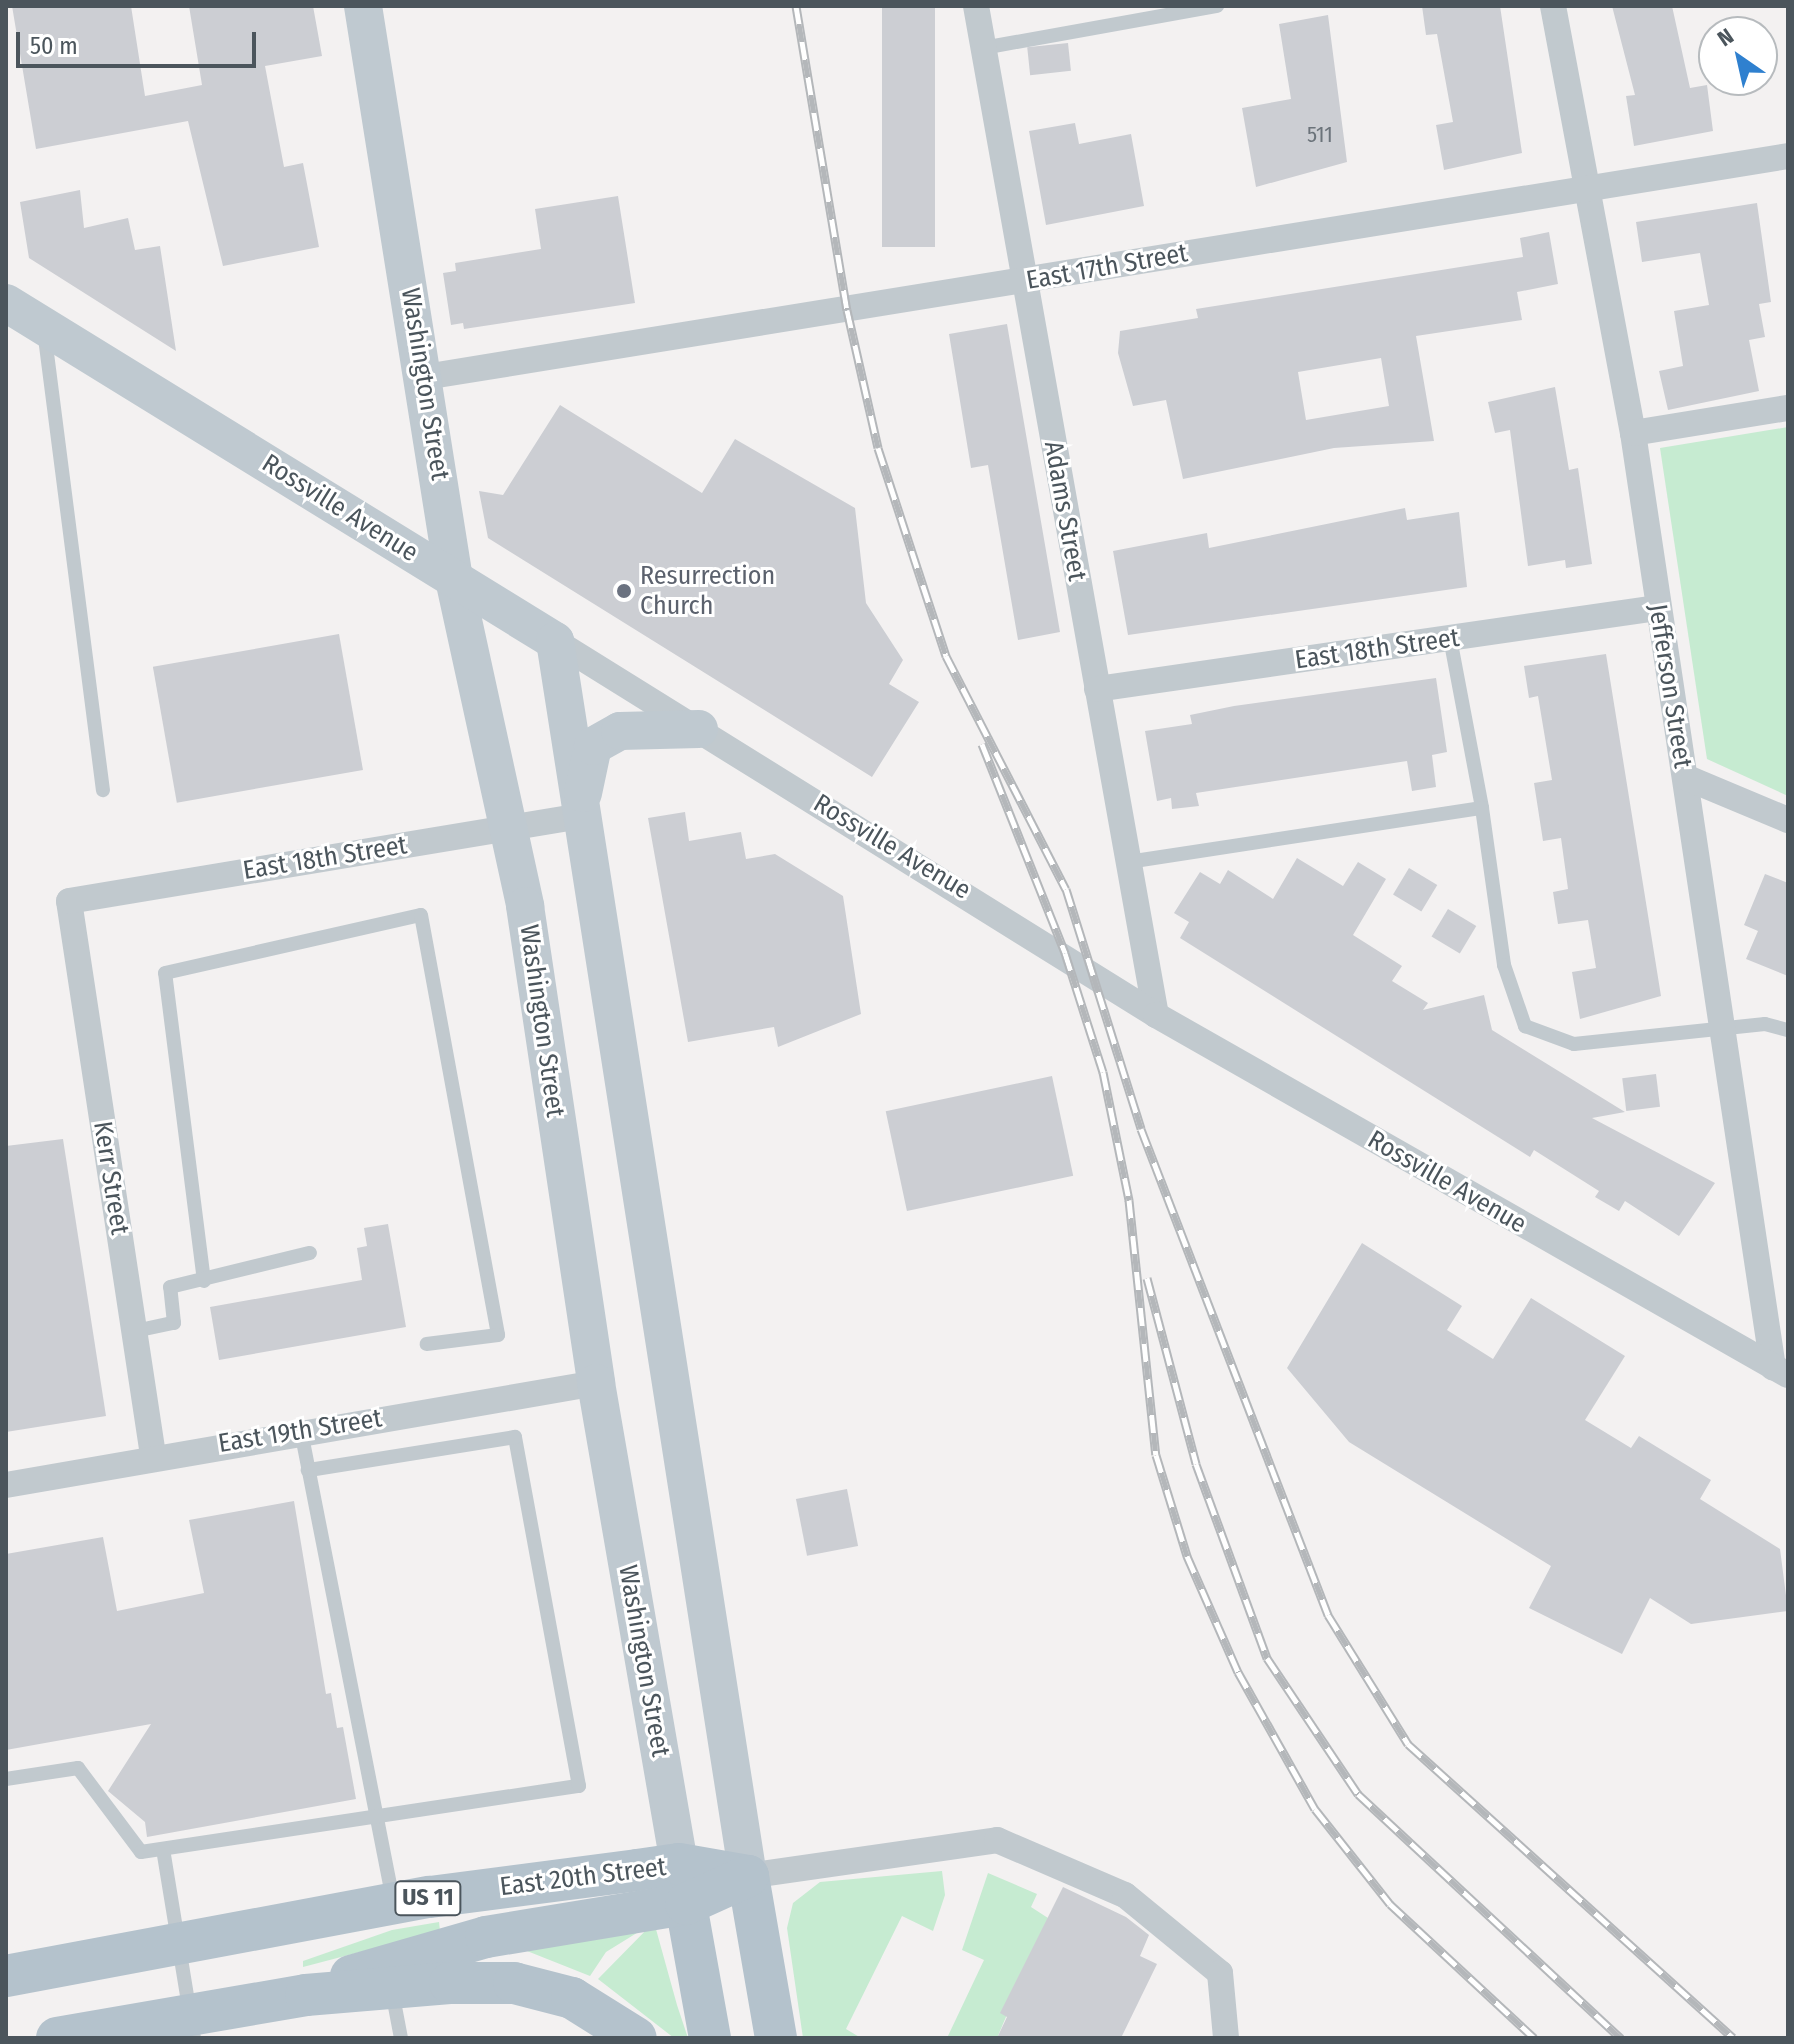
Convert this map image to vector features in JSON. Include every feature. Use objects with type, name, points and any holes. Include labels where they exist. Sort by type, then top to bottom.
[{"type":"main road","name":"East 20th Street","points":[[6,1976],[394,1904],[682,1884],[748,1876]]},
{"type":"main road","points":[[748,1876],[776,2038]]},
{"type":"main road","points":[[57,2038],[193,2026],[306,1995],[379,1964],[682,1884]]},
{"type":"main road","name":"Washington Street","points":[[682,1884],[710,2038]]},
{"type":"main road","points":[[306,1995],[514,1983],[572,1998],[636,2038]]},
{"type":"street","name":"Washington Street","points":[[363,6],[425,377],[454,579],[525,906],[596,1383],[682,1884]]},
{"type":"street","name":"Adams Street","points":[[976,6],[1156,1015]]},
{"type":"street","name":"Jefferson Street","points":[[1553,6],[1633,433],[1656,608],[1780,1372]]},
{"type":"street","name":"East 17th Street","points":[[425,377],[1023,282],[1585,186],[1788,156]]},
{"type":"street","name":"Rossville Avenue","points":[[6,303],[699,729],[1156,1015],[1780,1372]]},
{"type":"street","points":[[1633,433],[1788,408]]},
{"type":"street","name":"East 18th Street","points":[[1097,689],[1656,608]]},
{"type":"street","points":[[555,641],[748,1876]]},
{"type":"street","points":[[581,816],[593,746],[620,731],[699,729]]},
{"type":"street","points":[[1685,777],[1788,820]]},
{"type":"street","name":"East 18th Street","points":[[69,901],[581,816]]},
{"type":"street","name":"Kerr Street","points":[[69,901],[153,1455]]},
{"type":"street","name":"East 19th Street","points":[[6,1485],[153,1455],[596,1383]]},
{"type":"street","name":"East 20th Street","points":[[748,1876],[997,1840],[1125,1895],[1220,1973],[1226,2038]]},
{"type":"lane","points":[[983,48],[1217,6]]},
{"type":"lane","points":[[43,326],[103,790]]},
{"type":"lane","points":[[1450,638],[1482,808],[1504,965],[1525,1026],[1574,1044],[1726,1033],[1765,1024],[1788,1030]]},
{"type":"lane","points":[[1128,862],[1482,808]]},
{"type":"lane","points":[[204,1281],[165,973],[421,915],[498,1335],[427,1344]]},
{"type":"lane","points":[[135,1331],[174,1323],[170,1287],[310,1253]]},
{"type":"lane","points":[[301,1431],[394,1904]]},
{"type":"lane","points":[[6,1779],[78,1768],[141,1852],[579,1786],[515,1437],[308,1470]]},
{"type":"lane","points":[[163,1849],[193,2026]]},
{"type":"lane","points":[[391,1988],[401,2038]]},
{"type":"green space","points":[[1788,427],[1788,796],[1707,759],[1660,448]]},
{"type":"green space","points":[[942,1871],[945,1895],[933,1931],[902,1916],[846,2029],[861,2038],[803,2038],[787,1928],[793,1903],[820,1882]]},
{"type":"green space","points":[[988,1873],[1037,1894],[1031,1907],[1048,1918],[997,2038],[947,2038],[984,1960],[962,1950]]},
{"type":"green space","points":[[439,1922],[440,1931],[303,1967],[303,1961],[392,1930]]},
{"type":"green space","points":[[654,1922],[688,2038],[674,2038],[598,1979]]},
{"type":"green space","points":[[640,1931],[606,1952],[590,1976],[522,1949]]},
{"type":"building","points":[[12,6],[131,6],[145,96],[202,85],[189,6],[313,6],[322,56],[265,66],[284,167],[303,163],[319,247],[223,266],[188,121],[36,149]]},
{"type":"building","points":[[882,6],[935,6],[935,247],[882,247]]},
{"type":"building","points":[[1422,6],[1500,6],[1522,153],[1444,170],[1436,125],[1453,122],[1437,34],[1426,35]]},
{"type":"building","points":[[1612,6],[1672,6],[1690,88],[1698,87],[1698,96],[1708,96],[1713,131],[1634,146],[1626,96],[1635,95]]},
{"type":"building","points":[[1328,15],[1347,162],[1256,187],[1242,108],[1291,99],[1279,24]]},
{"type":"building","points":[[1068,43],[1071,71],[1030,75],[1027,47]]},
{"type":"building","points":[[1075,123],[1079,144],[1131,134],[1144,206],[1046,225],[1029,131]]},
{"type":"building","points":[[80,190],[84,228],[128,218],[135,250],[160,246],[176,351],[29,258],[20,202]]},
{"type":"building","points":[[618,196],[635,303],[464,329],[463,323],[451,325],[443,273],[456,271],[455,263],[541,249],[535,209]]},
{"type":"building","points":[[1757,203],[1771,302],[1759,304],[1765,337],[1749,340],[1759,391],[1668,410],[1659,371],[1683,366],[1674,311],[1709,305],[1700,253],[1642,262],[1636,222]]},
{"type":"building","points":[[1549,232],[1558,284],[1517,292],[1522,320],[1416,336],[1434,441],[1334,448],[1183,479],[1166,400],[1133,406],[1118,353],[1120,331],[1198,318],[1196,309],[1523,257],[1520,238]],"holes":[[[1381,358],[1389,406],[1306,420],[1298,372]]]},
{"type":"building","points":[[1007,324],[1060,632],[1018,640],[988,465],[971,468],[949,334]]},
{"type":"building","points":[[1555,387],[1569,470],[1578,468],[1592,564],[1566,568],[1565,560],[1528,566],[1510,430],[1495,433],[1488,402]]},
{"type":"building","points":[[560,405],[702,493],[735,439],[855,508],[866,603],[903,660],[889,684],[919,702],[872,777],[488,538],[479,491],[503,495]]},
{"type":"building","points":[[1405,508],[1407,520],[1459,512],[1467,587],[1128,635],[1113,551],[1207,533],[1209,548]]},
{"type":"building","points":[[339,634],[363,770],[177,803],[153,667]]},
{"type":"building","points":[[1606,654],[1661,996],[1580,1019],[1572,972],[1596,968],[1588,920],[1558,924],[1553,892],[1568,889],[1561,838],[1543,841],[1534,783],[1552,780],[1538,696],[1529,698],[1524,666]]},
{"type":"building","points":[[1436,678],[1447,752],[1432,755],[1436,787],[1412,791],[1407,761],[1196,793],[1199,806],[1172,809],[1171,798],[1157,801],[1145,731],[1192,724],[1190,715],[1234,706]]},
{"type":"building","points":[[685,812],[689,841],[741,832],[746,859],[775,854],[843,896],[861,1014],[778,1047],[774,1027],[688,1042],[648,818]]},
{"type":"building","points":[[1297,858],[1343,886],[1358,862],[1386,879],[1353,935],[1402,966],[1392,981],[1428,1003],[1423,1010],[1484,995],[1492,1030],[1625,1112],[1592,1118],[1715,1183],[1679,1236],[1625,1201],[1619,1211],[1595,1197],[1599,1191],[1534,1150],[1530,1157],[1180,938],[1189,922],[1174,913],[1200,872],[1220,884],[1228,870],[1273,899]]},
{"type":"building","points":[[1409,868],[1437,885],[1421,912],[1393,895]]},
{"type":"building","points":[[1765,874],[1788,883],[1788,976],[1746,959],[1758,931],[1744,925]]},
{"type":"building","points":[[1448,909],[1476,926],[1460,953],[1432,936]]},
{"type":"building","points":[[1656,1074],[1660,1107],[1626,1111],[1622,1078]]},
{"type":"building","points":[[1052,1076],[1073,1176],[907,1211],[886,1111]]},
{"type":"building","points":[[63,1139],[106,1416],[6,1432],[6,1146]]},
{"type":"building","points":[[388,1224],[406,1327],[219,1360],[210,1307],[362,1280],[357,1248],[367,1246],[364,1228]]},
{"type":"building","points":[[1362,1243],[1462,1306],[1447,1330],[1493,1359],[1531,1298],[1625,1356],[1585,1420],[1631,1448],[1639,1436],[1711,1480],[1700,1499],[1780,1549],[1788,1611],[1691,1624],[1650,1598],[1622,1654],[1529,1608],[1551,1566],[1349,1442],[1287,1368]]},
{"type":"building","points":[[847,1489],[858,1546],[807,1556],[796,1499]]},
{"type":"building","points":[[294,1501],[326,1694],[331,1693],[337,1728],[343,1727],[356,1799],[147,1837],[145,1822],[108,1791],[151,1724],[6,1750],[6,1554],[103,1537],[117,1611],[204,1593],[189,1520]]},
{"type":"building","points":[[1063,1887],[1126,1917],[1149,1935],[1140,1956],[1157,1964],[1121,2038],[997,2038],[1007,2017],[1000,2013]]},
{"type":"railway","points":[[796,6],[847,310],[878,448],[946,656],[1066,889],[1141,1129],[1328,1615],[1408,1744],[1733,2038]]},
{"type":"railway","points":[[982,744],[1065,953],[1103,1072],[1129,1200],[1156,1455],[1187,1556],[1238,1672],[1315,1809],[1390,1904],[1534,2038]]},
{"type":"railway","points":[[1147,1278],[1196,1464],[1267,1658],[1358,1794],[1621,2038]]},
{"type":"place","name":"Resurrection Church","points":[[624,591]]}]
